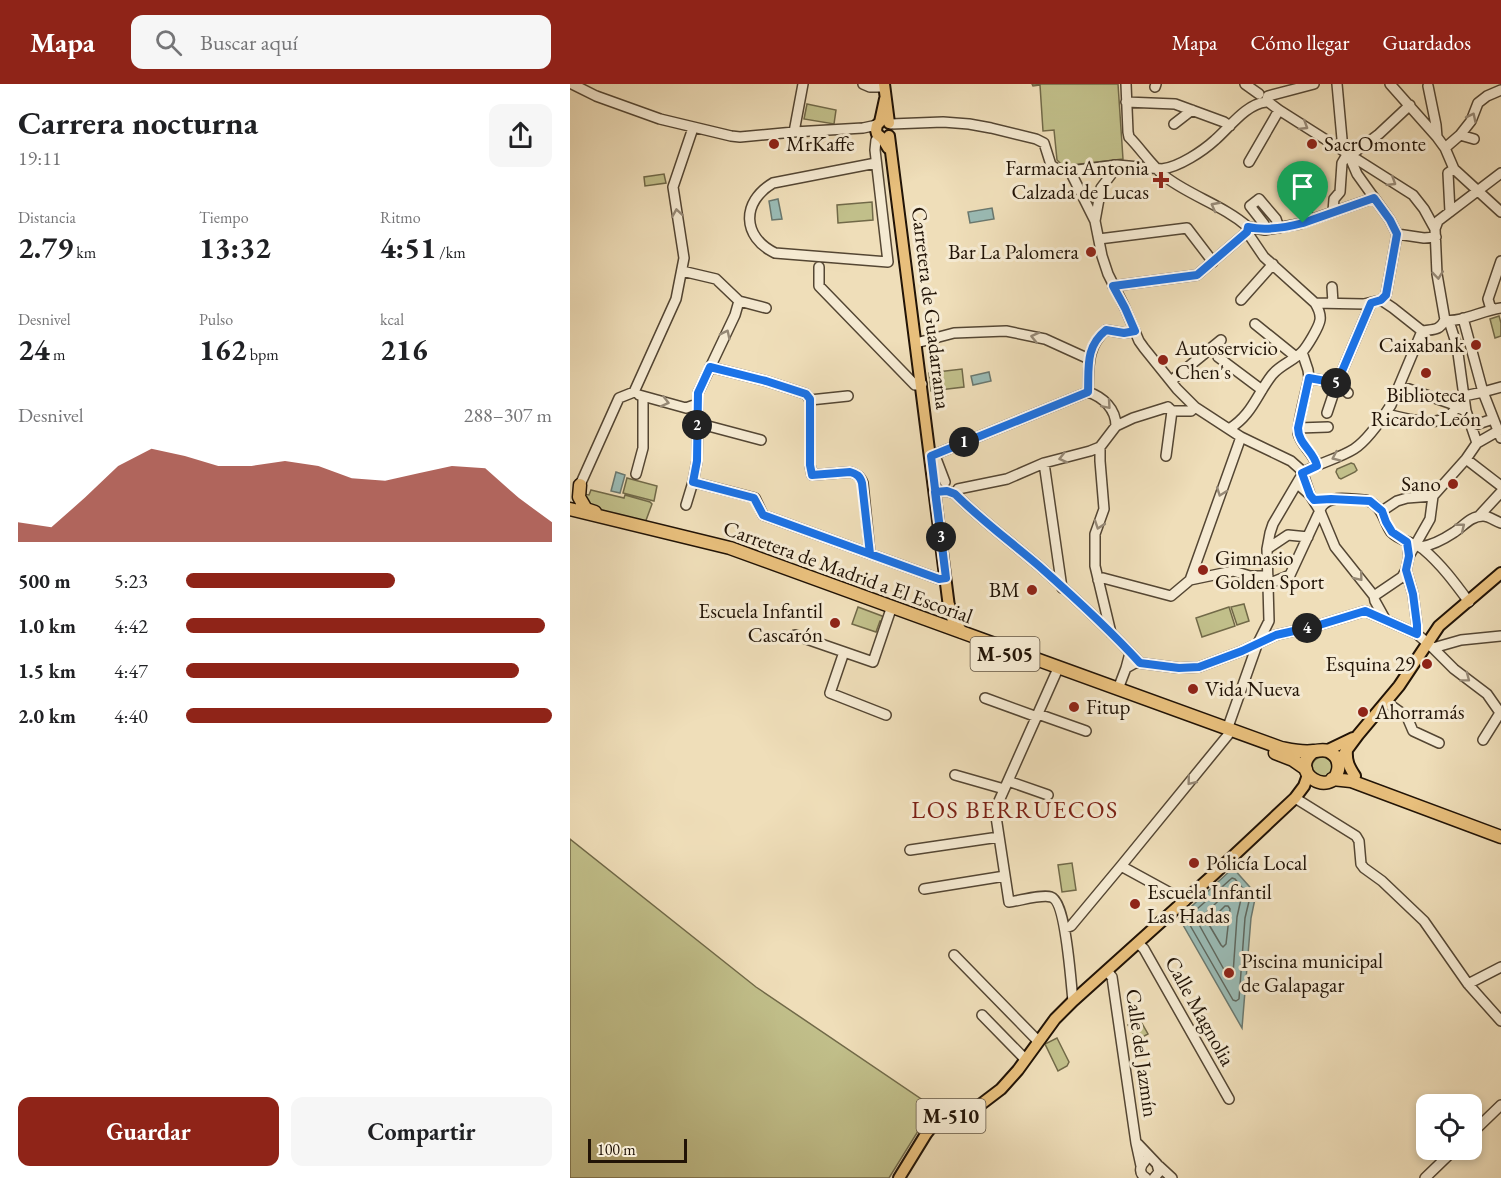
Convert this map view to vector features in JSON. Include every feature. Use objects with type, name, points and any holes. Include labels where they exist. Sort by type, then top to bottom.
[{"type":"highway","points":[[570,495],[580,485]]},
{"type":"highway","points":[[580,485],[579,497],[586,509],[619,521]]},
{"type":"highway","name":"Carretera de Madrid a El Escorial","points":[[570,509],[730,548],[1230,732],[1293,760],[1307,772]]},
{"type":"highway","name":"Carretera de Madrid a El Escorial","points":[[570,515],[761,566],[1056,673],[1230,732],[1281,748],[1314,752]]},
{"type":"highway","points":[[937,624],[945,619],[949,607]]},
{"type":"highway","points":[[949,607],[961,632]]},
{"type":"highway","points":[[1328,750],[1334,755],[1338,764],[1355,776],[1501,831]]},
{"type":"highway","name":"M-505","points":[[1314,752],[1328,750]]},
{"type":"highway","points":[[1307,772],[1307,759],[1314,752]]},
{"type":"highway","points":[[1326,781],[1336,775],[1338,764]]},
{"type":"highway","name":"M-505","points":[[1307,772],[1311,778],[1326,781],[1351,781],[1501,837]]},
{"type":"main road","name":"Carretera de Guadarrama","points":[[884,86],[884,130],[892,156],[931,456],[938,486],[949,607]]},
{"type":"main road","points":[[1338,764],[1358,735],[1431,646],[1433,635],[1445,620],[1501,573]]},
{"type":"main road","points":[[1328,750],[1358,735]]},
{"type":"main road","points":[[1347,750],[1348,765],[1355,776]]},
{"type":"main road","name":"M-510","points":[[899,1178],[933,1125],[980,1105],[1001,1089],[1055,1019],[1297,796],[1305,786],[1307,772]]},
{"type":"main road","name":"M-510","points":[[1297,796],[1326,781]]},
{"type":"street","points":[[794,132],[803,84]]},
{"type":"street","points":[[863,84],[870,87],[884,86]]},
{"type":"street","points":[[1126,84],[1129,136],[1156,169],[1168,179],[1236,217],[1264,257],[1319,308],[1320,322],[1299,355],[1276,370],[1252,407],[1240,422],[1229,429]]},
{"type":"street","points":[[1245,84],[1279,110],[1413,195],[1425,209],[1436,233]]},
{"type":"street","points":[[570,96],[575,85],[624,107],[693,128],[740,137],[863,128],[884,130],[905,124],[955,122],[1036,139],[1045,145],[1053,167],[1060,171],[1070,171],[1114,165],[1169,168],[1209,146],[1241,115],[1263,98],[1314,84]]},
{"type":"street","points":[[1327,413],[1337,383],[1376,302],[1386,295],[1397,234],[1390,220],[1357,174],[1347,153],[1337,84]]},
{"type":"street","points":[[1390,84],[1437,136],[1454,169],[1501,212]]},
{"type":"street","points":[[1428,86],[1437,136]]},
{"type":"street","points":[[1445,148],[1472,121],[1478,103],[1501,90]]},
{"type":"street","points":[[1126,102],[1175,104],[1230,126]]},
{"type":"street","points":[[1333,211],[1334,199],[1340,192],[1342,163],[1347,153],[1378,134],[1410,105]]},
{"type":"street","points":[[1174,124],[1192,110]]},
{"type":"street","points":[[1249,162],[1279,110]]},
{"type":"street","points":[[636,474],[643,448],[638,394],[676,299],[682,271],[684,258],[673,187],[693,128]]},
{"type":"street","points":[[876,163],[773,183],[763,189],[755,198],[749,219],[757,240],[765,248],[776,253],[888,262],[875,143],[884,130]]},
{"type":"street","points":[[1460,135],[1474,139]]},
{"type":"street","points":[[1095,221],[1101,188],[1113,172],[1114,165]]},
{"type":"street","points":[[1450,212],[1448,173],[1454,169]]},
{"type":"street","points":[[1070,171],[1095,221],[1113,286],[1144,348],[1195,407],[1241,437],[1291,461],[1320,511],[1335,547],[1374,596],[1374,601],[1384,619]]},
{"type":"street","points":[[1476,444],[1466,411],[1457,346],[1447,321],[1437,274],[1436,233],[1438,221],[1501,173]]},
{"type":"street","points":[[1292,190],[1305,191],[1307,221]]},
{"type":"street","points":[[1113,286],[1197,275],[1247,230],[1279,228],[1307,221],[1374,198]]},
{"type":"street","points":[[1253,241],[1264,224],[1250,206],[1259,200],[1276,219],[1279,228]]},
{"type":"street","points":[[1099,239],[1187,228],[1213,261]]},
{"type":"street","points":[[1397,234],[1424,238],[1436,233]]},
{"type":"street","points":[[1241,300],[1273,264]]},
{"type":"street","points":[[1497,308],[1490,306],[1488,298],[1500,266]]},
{"type":"street","points":[[819,267],[819,286],[915,385],[922,384]]},
{"type":"street","points":[[682,271],[716,279],[739,301],[766,308]]},
{"type":"street","points":[[1332,287],[1333,303]]},
{"type":"street","points":[[686,505],[697,461],[698,393],[735,315],[739,301]]},
{"type":"street","points":[[1315,303],[1376,302],[1422,331],[1437,329],[1447,321],[1497,308]]},
{"type":"street","points":[[1374,596],[1402,577],[1409,556],[1430,519],[1433,496],[1466,459],[1476,444],[1499,434],[1484,392],[1463,318]]},
{"type":"street","points":[[1255,324],[1299,355],[1308,370],[1309,378],[1298,433],[1302,443],[1315,458],[1317,466]]},
{"type":"street","points":[[1088,392],[1089,359],[1097,337],[1106,330],[1124,333],[1135,331]]},
{"type":"street","points":[[916,343],[954,333],[1006,331],[1045,339],[1089,359]]},
{"type":"street","points":[[1276,635],[1269,629],[1267,549],[1273,524],[1300,478],[1317,466],[1352,450],[1367,437],[1386,414],[1422,331]]},
{"type":"street","points":[[1166,456],[1174,385],[1221,340]]},
{"type":"street","points":[[1218,357],[1262,390]]},
{"type":"street","points":[[710,367],[806,394],[810,399],[812,475],[850,472],[860,477],[870,554]]},
{"type":"street","points":[[1309,378],[1337,383],[1348,393]]},
{"type":"street","points":[[1400,386],[1466,411]]},
{"type":"street","points":[[1464,396],[1501,387]]},
{"type":"street","points":[[931,456],[1088,392],[1098,395],[1113,410],[1116,426]]},
{"type":"street","points":[[580,485],[619,398],[638,394],[686,408],[697,404]]},
{"type":"street","points":[[810,399],[848,396]]},
{"type":"street","points":[[938,486],[947,491],[956,491],[1007,479],[1044,463],[1100,447],[1116,426],[1133,418],[1170,409],[1191,411],[1195,407]]},
{"type":"street","points":[[1386,414],[1433,422],[1443,419],[1455,411],[1456,407]]},
{"type":"street","points":[[1471,423],[1493,418]]},
{"type":"street","points":[[697,423],[761,440]]},
{"type":"street","points":[[1298,428],[1328,427]]},
{"type":"street","points":[[1098,580],[1103,578],[1171,596],[1190,579],[1241,437]]},
{"type":"street","points":[[1100,447],[1104,510],[1095,534],[1095,566],[1111,633]]},
{"type":"street","points":[[1466,459],[1500,487],[1479,516]]},
{"type":"street","points":[[1044,463],[1062,588]]},
{"type":"street","points":[[693,482],[754,498],[763,515],[939,579],[946,578]]},
{"type":"street","points":[[956,491],[981,519],[1039,566],[1140,663]]},
{"type":"street","points":[[1378,508],[1407,498],[1433,496]]},
{"type":"street","points":[[1312,497],[1366,500],[1378,508],[1392,532],[1441,560],[1444,569],[1469,602]]},
{"type":"street","points":[[1190,579],[1233,571],[1268,580],[1290,575],[1320,511],[1326,501],[1331,499]]},
{"type":"street","points":[[1415,545],[1430,545],[1479,516],[1501,523]]},
{"type":"street","points":[[1267,549],[1288,535],[1308,537]]},
{"type":"street","points":[[1406,570],[1413,594],[1417,634]]},
{"type":"street","points":[[1126,669],[1135,663],[1179,668],[1199,667],[1260,644],[1276,635],[1365,611],[1417,634],[1454,669],[1487,694],[1501,714],[1483,741]]},
{"type":"street","points":[[795,635],[873,662],[890,612]]},
{"type":"street","points":[[1065,928],[1071,926],[1230,732],[1269,621]]},
{"type":"street","points":[[1431,646],[1501,636]]},
{"type":"street","points":[[844,652],[830,693],[886,715]]},
{"type":"street","points":[[1118,689],[1130,653]]},
{"type":"street","points":[[1056,673],[995,810],[1009,902],[1046,896],[1053,897],[1059,904],[1065,928],[1073,1001]]},
{"type":"street","points":[[984,698],[1086,731]]},
{"type":"street","points":[[1386,702],[1407,717],[1413,731],[1439,743]]},
{"type":"street","points":[[955,775],[1048,795]]},
{"type":"street","points":[[1297,796],[1356,836],[1359,840],[1360,864],[1382,881],[1424,921],[1468,984],[1501,1021]]},
{"type":"street","points":[[910,850],[999,837]]},
{"type":"street","points":[[1121,866],[1185,901]]},
{"type":"street","points":[[924,889],[1005,876]]},
{"type":"street","name":"Calle Magnolia","points":[[1138,943],[1144,949],[1229,1099]]},
{"type":"street","points":[[954,955],[1038,1041]]},
{"type":"street","points":[[1468,984],[1501,967]]},
{"type":"street","name":"Calle del Jazmín","points":[[1107,971],[1112,977],[1136,1143],[1143,1174]]},
{"type":"street","points":[[982,1015],[1025,1059]]},
{"type":"street","points":[[1482,1123],[1501,1105]]},
{"type":"street","name":"Calle del Jazmín","points":[[1136,1143],[1171,1178]]},
{"type":"street","points":[[1143,1174],[1147,1160],[1156,1163],[1159,1172],[1155,1177]]},
{"type":"street","points":[[1425,1178],[1444,1160]]},
{"type":"street","points":[[1155,1177],[1171,1178]]},
{"type":"shaded area","points":[[1032,84],[1118,84],[1123,159],[1063,166],[1057,160],[1054,130],[1043,131],[1040,85],[1033,86]]},
{"type":"shaded area","points":[[807,104],[836,110],[834,124],[804,119]]},
{"type":"shaded area","points":[[664,174],[666,183],[645,186],[644,177]]},
{"type":"shaded area","points":[[872,202],[873,220],[838,223],[837,205]]},
{"type":"shaded area","points":[[1499,316],[1501,336],[1495,338],[1490,319]]},
{"type":"shaded area","points":[[962,369],[964,387],[931,391],[929,373]]},
{"type":"shaded area","points":[[1351,463],[1357,470],[1339,478],[1337,469]]},
{"type":"shaded area","points":[[627,478],[657,486],[654,501],[623,493]]},
{"type":"shaded area","points":[[591,490],[624,498],[625,495],[650,502],[652,504],[645,523],[591,507],[583,494],[589,495]]},
{"type":"shaded area","points":[[1244,604],[1249,621],[1237,625],[1231,607]]},
{"type":"shaded area","points":[[858,607],[883,617],[876,632],[852,624]]},
{"type":"shaded area","points":[[1229,607],[1235,626],[1202,637],[1196,618]]},
{"type":"shaded area","points":[[1322,757],[1329,760],[1332,767],[1329,774],[1322,777],[1315,774],[1312,767],[1315,760]]},
{"type":"shaded area","points":[[570,839],[756,987],[933,1107],[889,1178],[570,1178]]},
{"type":"shaded area","points":[[1072,863],[1076,890],[1062,892],[1058,865]]},
{"type":"shaded area","points":[[1139,1018],[1148,1034],[1137,1040],[1128,1025]]},
{"type":"shaded area","points":[[1057,1038],[1069,1062],[1067,1066],[1058,1071],[1045,1044]]},
{"type":"water","points":[[778,199],[782,219],[772,220],[769,201]]},
{"type":"water","points":[[992,208],[994,219],[970,223],[968,212]]},
{"type":"water","points":[[989,372],[991,381],[973,385],[971,376]]},
{"type":"water","points":[[616,472],[625,475],[620,493],[611,491]]},
{"type":"water","name":"Piscina municipal de Galapagar","points":[[1233,868],[1256,894],[1251,918],[1242,1028],[1179,918]]},
{"type":"place","name":"MrKaffe","points":[[774,144]]},
{"type":"place","name":"SacrOmonte","points":[[1312,144]]},
{"type":"place","name":"Farmacia Antonia Calzada de Lucas","points":[[1161,180]]},
{"type":"place","name":"Bar La Palomera","points":[[1091,252]]},
{"type":"place","name":"Caixabank","points":[[1476,345]]},
{"type":"place","name":"Autoservicio Chen's","points":[[1163,360]]},
{"type":"place","name":"Biblioteca Ricardo León","points":[[1426,373]]},
{"type":"place","name":"Sano","points":[[1453,484]]},
{"type":"place","name":"Gimnasio Golden Sport","points":[[1203,570]]},
{"type":"place","name":"BM","points":[[1032,590]]},
{"type":"place","name":"Escuela Infantil Cascarón","points":[[835,623]]},
{"type":"place","name":"Esquina 29","points":[[1427,664]]},
{"type":"place","name":"Vida Nueva","points":[[1193,689]]},
{"type":"place","name":"Fitup","points":[[1074,707]]},
{"type":"place","name":"Ahorramás","points":[[1363,712]]},
{"type":"place","name":"Policía Local","points":[[1194,863]]},
{"type":"place","name":"Escuela Infantil Las Hadas","points":[[1135,904]]},
{"type":"place","name":"Piscina municipal de Galapagar","points":[[1229,973]]},
{"type":"district","name":"LOS BERRUECOS","points":[[1015,810]]},
{"type":"route","points":[[1303,223],[1270,230],[1248,227],[1247,232],[1197,275],[1113,286],[1135,331],[1124,333],[1106,330],[1097,337],[1089,359],[1088,392],[931,456],[946,578],[939,579],[817,535],[763,515],[754,498],[693,482],[697,461],[698,393],[710,367],[806,394],[810,399],[812,475],[850,472],[860,477],[870,554],[939,579],[946,578],[935,492],[947,491],[955,494],[981,519],[1039,566],[1140,663],[1179,668],[1199,667],[1276,635],[1365,611],[1417,634],[1413,594],[1406,570],[1409,556],[1407,542],[1392,532],[1382,511],[1370,501],[1314,500],[1302,473],[1317,466],[1315,458],[1302,443],[1298,433],[1309,378],[1337,383],[1371,303],[1381,300],[1386,295],[1397,234],[1374,198],[1303,223]]}]
